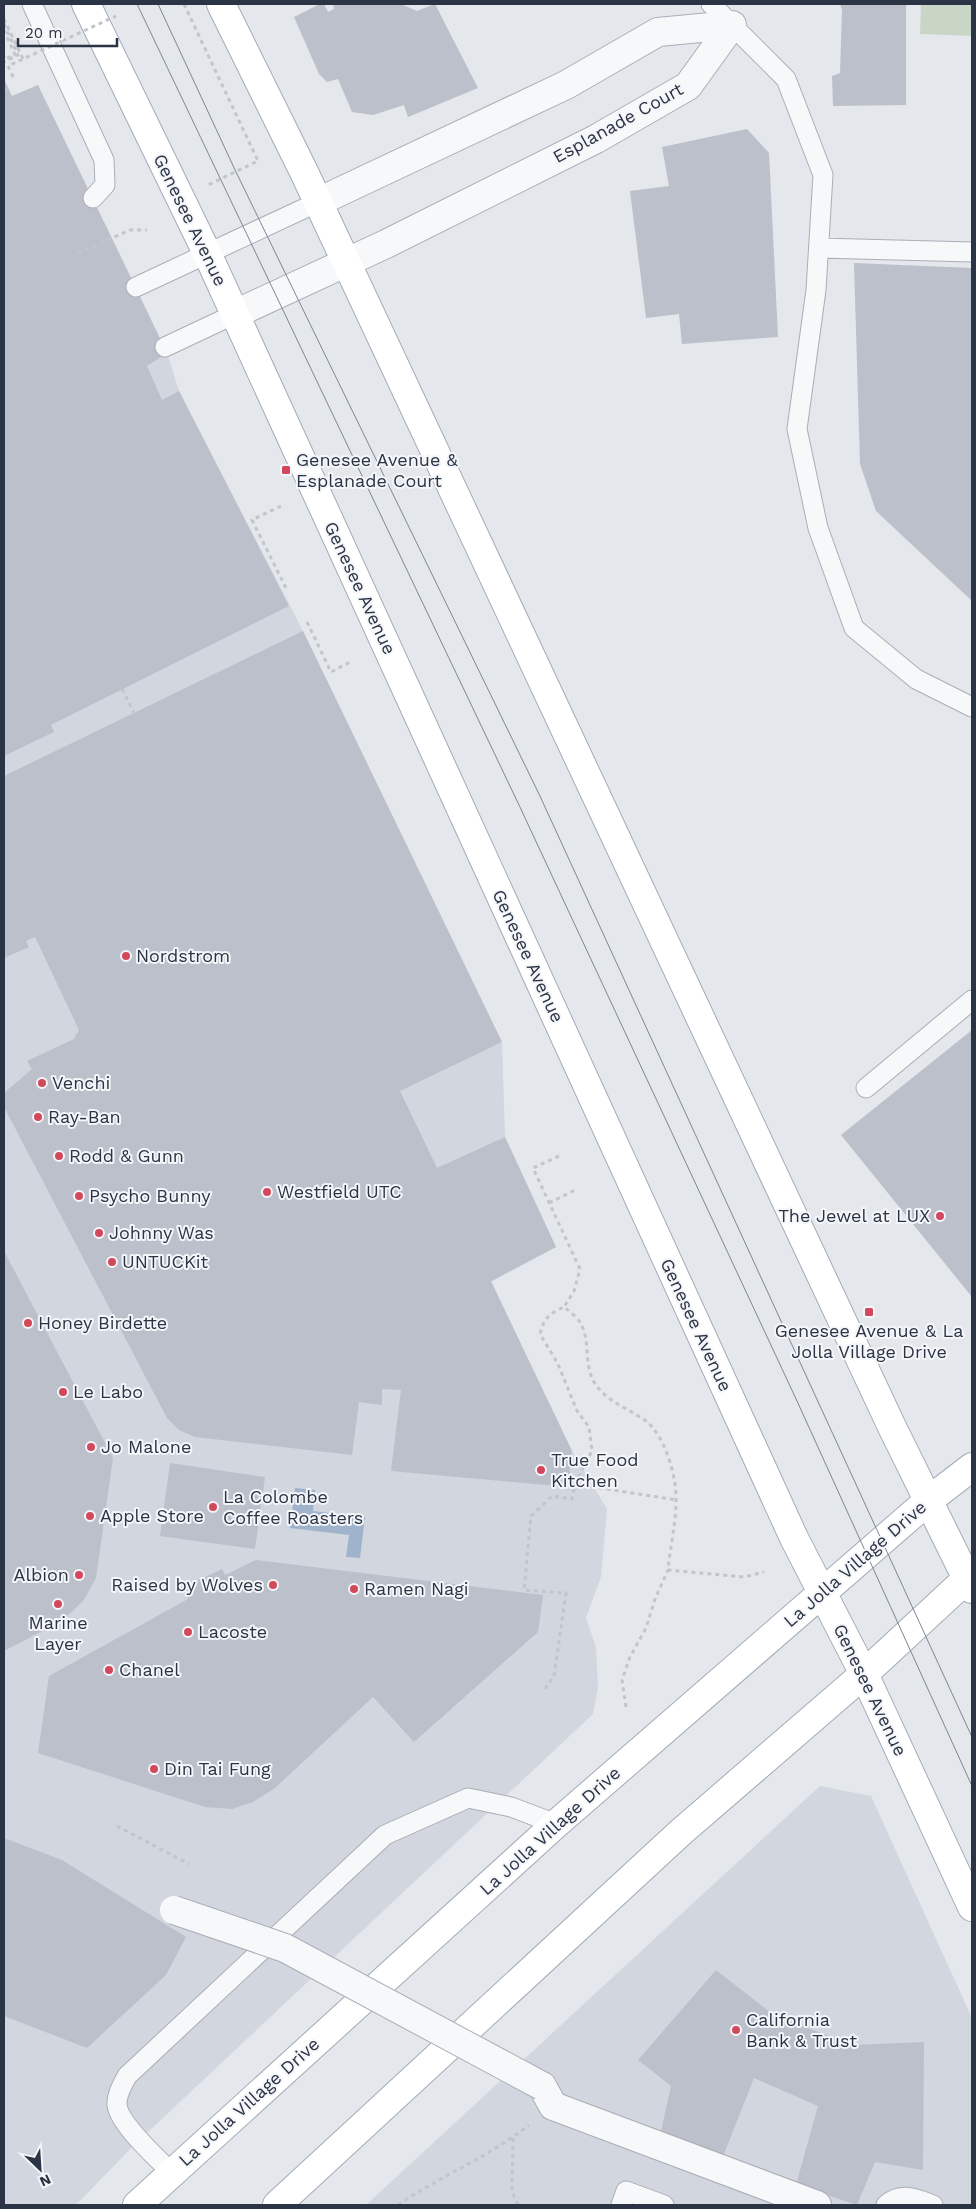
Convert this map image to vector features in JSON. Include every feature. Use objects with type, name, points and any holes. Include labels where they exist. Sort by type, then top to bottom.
[{"type":"main road","name":"Genesee Avenue","points":[[86,4],[207,253],[794,1538],[864,1674],[972,1907]]},
{"type":"main road","points":[[221,4],[318,202],[892,1427],[971,1580],[680,1832],[277,2205]]},
{"type":"main road","name":"La Jolla Village Drive","points":[[136,2205],[556,1824],[929,1500],[972,1467]]},
{"type":"street","points":[[318,202],[566,85],[658,32],[732,25]]},
{"type":"street","name":"Esplanade Court","points":[[234,314],[345,261],[386,244],[596,139],[688,86],[732,25]]},
{"type":"street","points":[[174,1910],[285,1948],[552,2100],[817,2205]]},
{"type":"lane","points":[[32,4],[104,160],[105,185],[93,198]]},
{"type":"lane","points":[[711,4],[786,79],[823,175],[816,290],[797,429],[818,528],[854,628],[916,679],[972,707]]},
{"type":"lane","points":[[136,286],[318,202]]},
{"type":"lane","points":[[819,248],[972,252]]},
{"type":"lane","points":[[165,347],[234,314]]},
{"type":"lane","points":[[866,1088],[972,1000]]},
{"type":"lane","points":[[171,2172],[144,2145],[124,2120],[117,2106],[120,2090],[127,2076],[385,1835],[468,1798],[512,1807],[556,1824]]},
{"type":"lane","points":[[621,2205],[626,2191],[664,2205]]},
{"type":"lane","points":[[886,2205],[899,2197],[913,2197],[933,2205]]},
{"type":"path","points":[[184,4],[258,161]]},
{"type":"path","points":[[13,77],[8,66],[116,16]]},
{"type":"path","points":[[4,19],[23,59]]},
{"type":"path","points":[[4,24],[18,55],[4,62]]},
{"type":"path","points":[[4,30],[15,55],[5,59],[4,56]]},
{"type":"path","points":[[4,90],[8,88]]},
{"type":"path","points":[[78,253],[130,230],[147,230]]},
{"type":"path","points":[[281,506],[252,520],[287,590]]},
{"type":"path","points":[[307,622],[331,672],[352,661]]},
{"type":"path","points":[[122,688],[134,713]]},
{"type":"path","points":[[545,1689],[554,1676],[566,1593],[524,1590],[531,1516],[552,1496],[572,1499],[575,1484],[592,1451],[589,1427],[577,1411],[558,1364],[540,1334],[543,1322],[553,1312],[564,1307],[574,1291],[580,1269],[533,1168],[559,1156]]},
{"type":"path","points":[[549,1203],[575,1190]]},
{"type":"path","points":[[564,1307],[582,1324],[586,1338],[586,1355],[594,1382],[615,1403],[647,1422],[659,1437],[668,1455],[676,1500],[668,1570],[655,1599],[646,1628],[630,1657],[622,1680],[626,1707]]},
{"type":"path","points":[[575,1484],[676,1500]]},
{"type":"path","points":[[668,1570],[744,1577],[764,1572]]},
{"type":"path","points":[[118,1826],[189,1864]]},
{"type":"path","points":[[398,2205],[415,2193],[513,2138],[552,2100]]},
{"type":"path","points":[[513,2138],[512,2192],[518,2205]]},
{"type":"shaded area","name":"Westfield UTC","points":[[104,221],[167,353],[179,391],[303,631],[502,1042],[505,1137],[556,1247],[491,1282],[572,1451],[607,1509],[601,1577],[586,1618],[596,1647],[598,1687],[593,1714],[133,2146],[76,2205],[4,2205],[4,271]]},
{"type":"shaded area","points":[[820,1786],[871,1796],[972,2018],[972,2205],[366,2205]]},
{"type":"green space","points":[[921,4],[972,4],[972,36],[920,34]]},
{"type":"water","points":[[295,1488],[315,1490],[313,1511],[365,1517],[360,1558],[346,1557],[349,1535],[290,1528]]},
{"type":"building","points":[[320,4],[324,4],[328,12],[334,9],[333,4],[401,4],[417,11],[435,4],[478,88],[408,117],[404,105],[373,115],[352,112],[338,79],[327,82],[319,74],[294,17]]},
{"type":"building","points":[[840,4],[906,4],[906,105],[833,106],[832,76],[840,73],[842,10]]},
{"type":"building","points":[[4,79],[12,96],[38,85],[167,353],[147,366],[162,400],[179,391],[289,606],[51,725],[54,732],[4,756]]},
{"type":"building","points":[[747,129],[769,153],[778,337],[682,344],[679,314],[646,318],[630,191],[669,186],[662,147]]},
{"type":"building","points":[[854,263],[972,268],[972,601],[876,511],[860,464]]},
{"type":"building","points":[[303,631],[502,1042],[400,1091],[437,1168],[505,1137],[556,1247],[491,1281],[572,1451],[568,1487],[391,1471],[401,1390],[382,1389],[382,1405],[359,1402],[352,1455],[195,1437],[179,1430],[167,1418],[4,1107],[4,1093],[32,1069],[27,1061],[74,1039],[79,1030],[35,937],[26,941],[29,947],[4,958],[4,776]]},
{"type":"building","name":"The Jewel at LUX","points":[[972,1030],[972,1297],[841,1135]]},
{"type":"building","points":[[4,1251],[113,1458],[96,1578],[84,1600],[62,1621],[4,1651]]},
{"type":"building","name":"La Colombe Coffee Roasters","points":[[170,1463],[265,1477],[255,1549],[160,1536]]},
{"type":"building","points":[[256,1560],[543,1595],[538,1632],[414,1742],[373,1697],[275,1788],[253,1802],[232,1809],[205,1807],[38,1753],[49,1676],[188,1599],[182,1588],[222,1569],[225,1575]]},
{"type":"building","points":[[4,1838],[62,1860],[186,1937],[166,1975],[87,2048],[4,2016]]},
{"type":"building","points":[[716,1970],[775,2016],[854,2045],[924,2042],[923,2170],[875,2162],[857,2205],[796,2185],[818,2106],[754,2078],[722,2159],[661,2131],[671,2086],[638,2060]]},
{"type":"tram line","points":[[137,4],[519,805],[797,1401],[972,1786]]},
{"type":"tram line","points":[[158,4],[236,172],[539,794],[972,1737]]},
{"type":"place","name":"Genesee Avenue & Esplanade Court","points":[[286,470]]},
{"type":"place","name":"Nordstrom","points":[[126,956]]},
{"type":"place","name":"Venchi","points":[[42,1083]]},
{"type":"place","name":"Ray-Ban","points":[[38,1117]]},
{"type":"place","name":"Rodd & Gunn","points":[[59,1156]]},
{"type":"place","name":"Westfield UTC","points":[[267,1192]]},
{"type":"place","name":"Psycho Bunny","points":[[79,1196]]},
{"type":"place","name":"The Jewel at LUX","points":[[940,1216]]},
{"type":"place","name":"Johnny Was","points":[[99,1233]]},
{"type":"place","name":"UNTUCKit","points":[[112,1262]]},
{"type":"place","name":"Genesee Avenue & La Jolla Village Drive","points":[[869,1312]]},
{"type":"place","name":"Honey Birdette","points":[[28,1323]]},
{"type":"place","name":"Le Labo","points":[[63,1392]]},
{"type":"place","name":"Jo Malone","points":[[91,1447]]},
{"type":"place","name":"True Food Kitchen","points":[[541,1470]]},
{"type":"place","name":"La Colombe Coffee Roasters","points":[[213,1507]]},
{"type":"place","name":"Apple Store","points":[[90,1516]]},
{"type":"place","name":"Albion","points":[[79,1575]]},
{"type":"place","name":"Raised by Wolves","points":[[273,1585]]},
{"type":"place","name":"Ramen Nagi","points":[[354,1589]]},
{"type":"place","name":"Marine Layer","points":[[58,1604]]},
{"type":"place","name":"Lacoste","points":[[188,1632]]},
{"type":"place","name":"Chanel","points":[[109,1670]]},
{"type":"place","name":"Din Tai Fung","points":[[154,1769]]},
{"type":"place","name":"California Bank & Trust","points":[[736,2030]]}]
